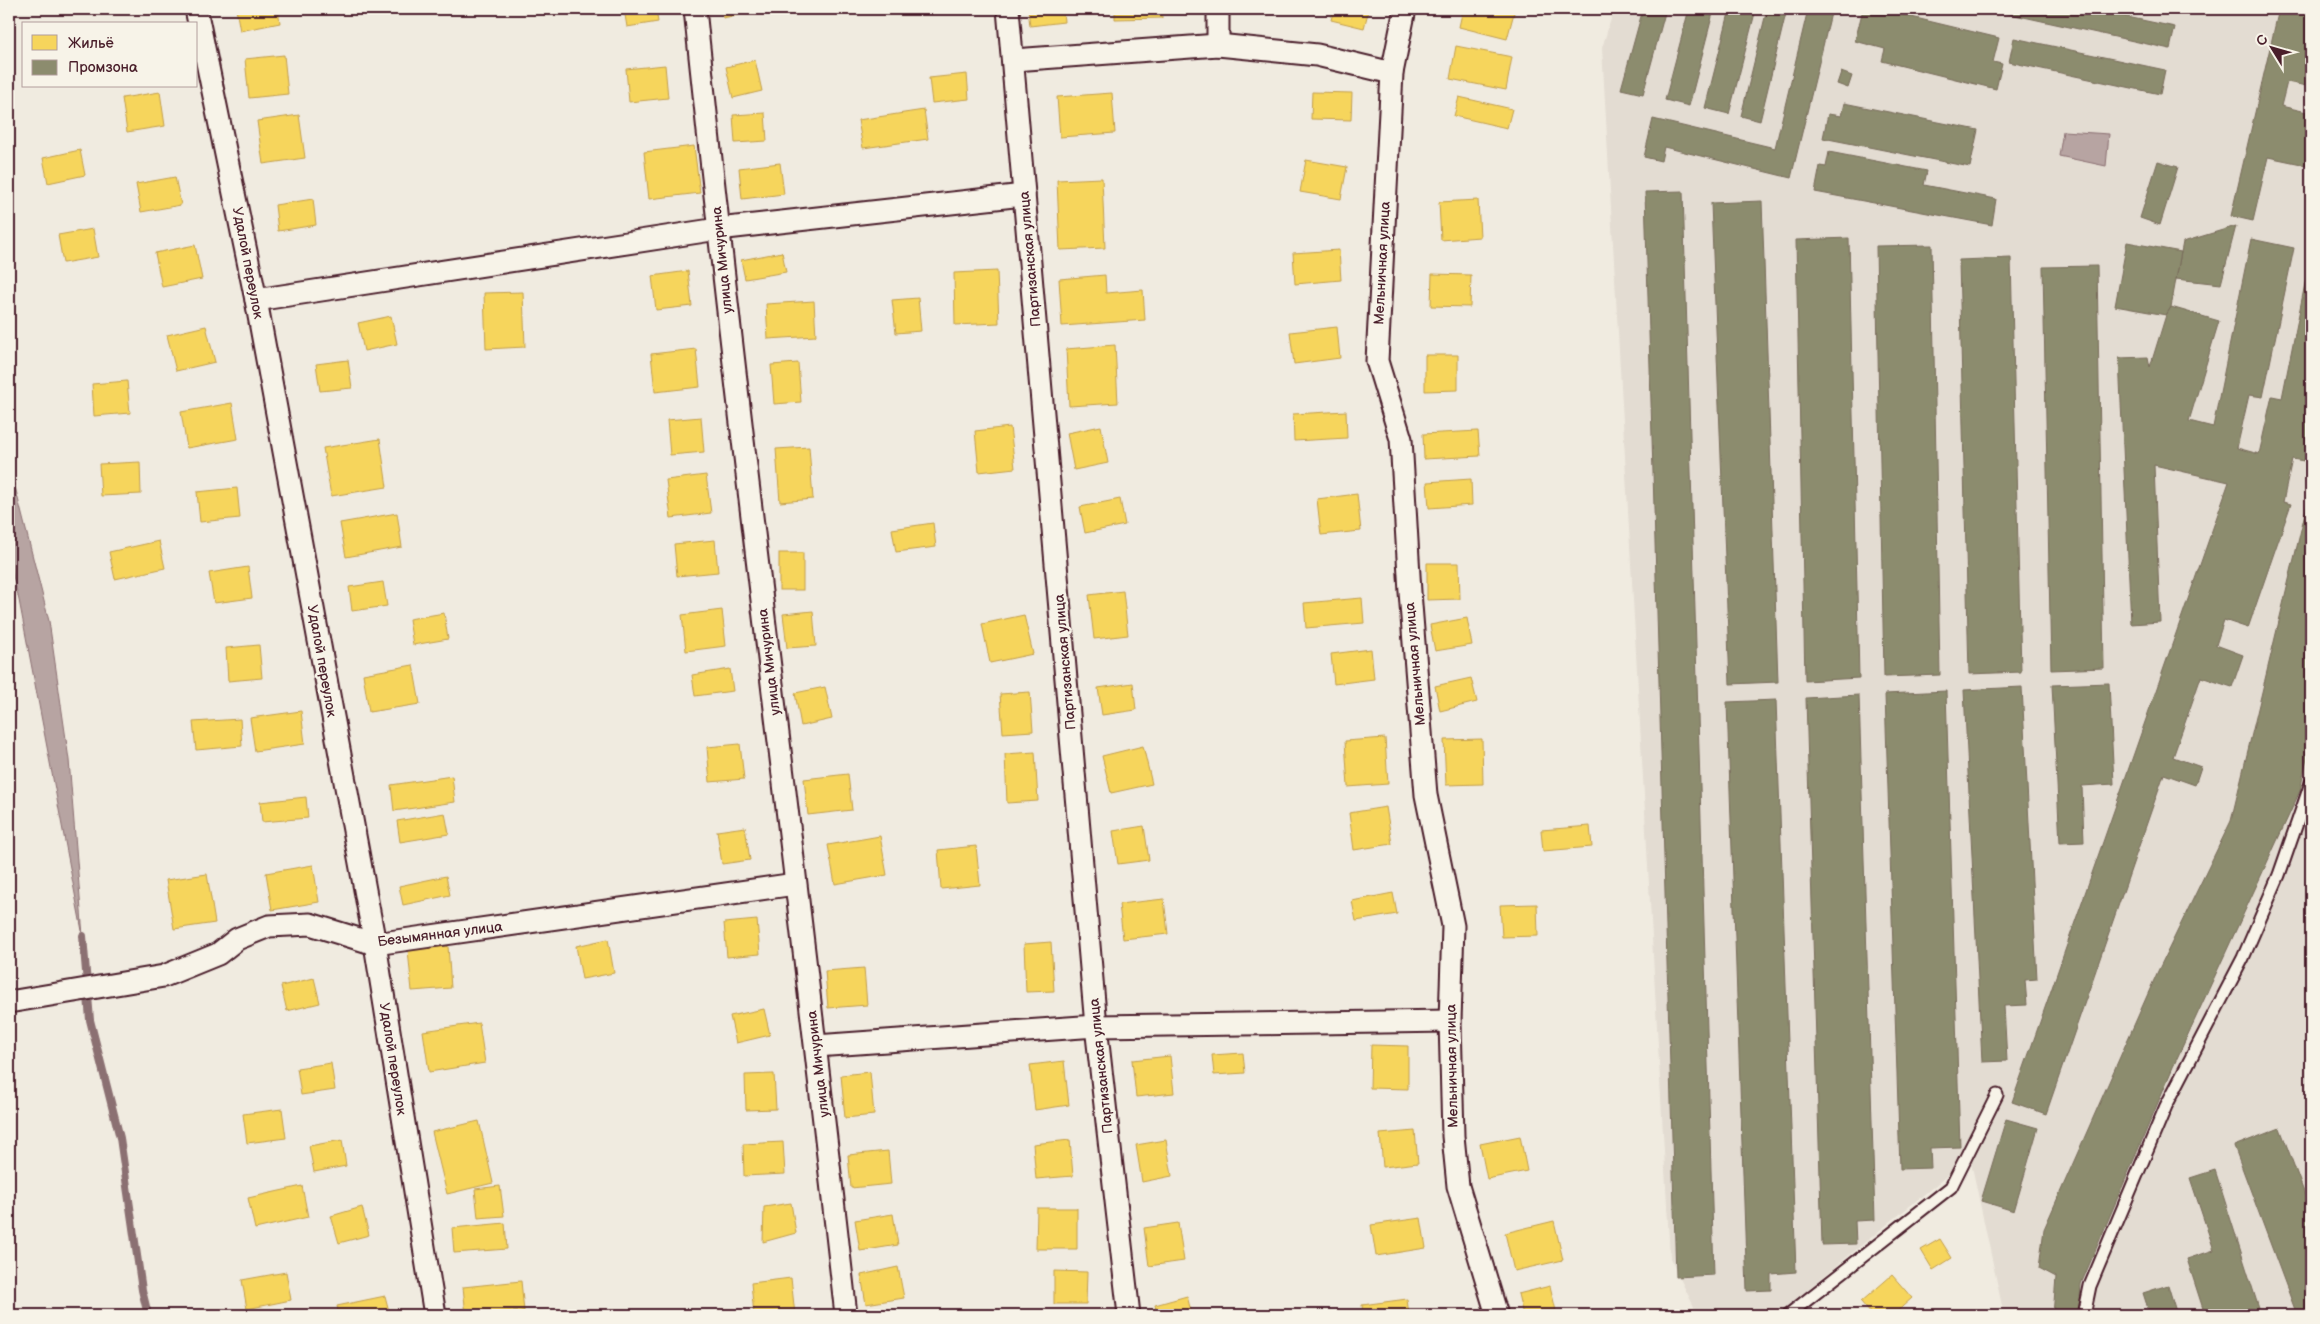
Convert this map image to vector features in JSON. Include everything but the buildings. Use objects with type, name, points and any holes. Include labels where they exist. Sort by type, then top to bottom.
[{"type":"street","name":"Удалой переулок","points":[[196,9],[256,300],[375,944],[435,1315]]},
{"type":"street","name":"улица Мичурина","points":[[695,9],[718,229],[795,884],[816,1046],[846,1315]]},
{"type":"street","name":"Партизанская улица","points":[[1008,9],[1014,60],[1096,1026],[1129,1315]]},
{"type":"street","points":[[1218,9],[1218,45]]},
{"type":"street","name":"Мельничная улица","points":[[1405,9],[1392,73],[1377,360],[1401,439],[1410,592],[1426,795],[1453,926],[1450,1021],[1453,1136],[1458,1186],[1497,1315]]},
{"type":"street","points":[[1014,60],[1218,45],[1317,55],[1392,73]]},
{"type":"street","points":[[256,300],[718,229],[1024,195]]},
{"type":"street","name":"Безымянная улица","points":[[9,1002],[164,976],[218,954],[237,939],[269,926],[310,924],[375,944],[795,884]]},
{"type":"street","points":[[816,1046],[1096,1026],[1450,1021]]},
{"type":"lane","points":[[2084,1315],[2090,1286],[2166,1106],[2243,958],[2279,875],[2311,783]]},
{"type":"lane","points":[[1788,1315],[1951,1187],[1998,1095]]},
{"type":"shaded area","points":[[1614,9],[2311,9],[2311,1315],[2004,1315],[1970,1157],[1776,1315],[1698,1315],[1670,1258],[1602,48]]},
{"type":"shaded area","points":[[2063,131],[2109,134],[2106,166],[2059,156]]},
{"type":"shaded area","points":[[9,463],[49,621],[69,760],[83,936],[19,600],[9,560]]},
{"type":"waterway","points":[[83,936],[90,1020],[120,1138],[142,1290],[148,1315]]}]
